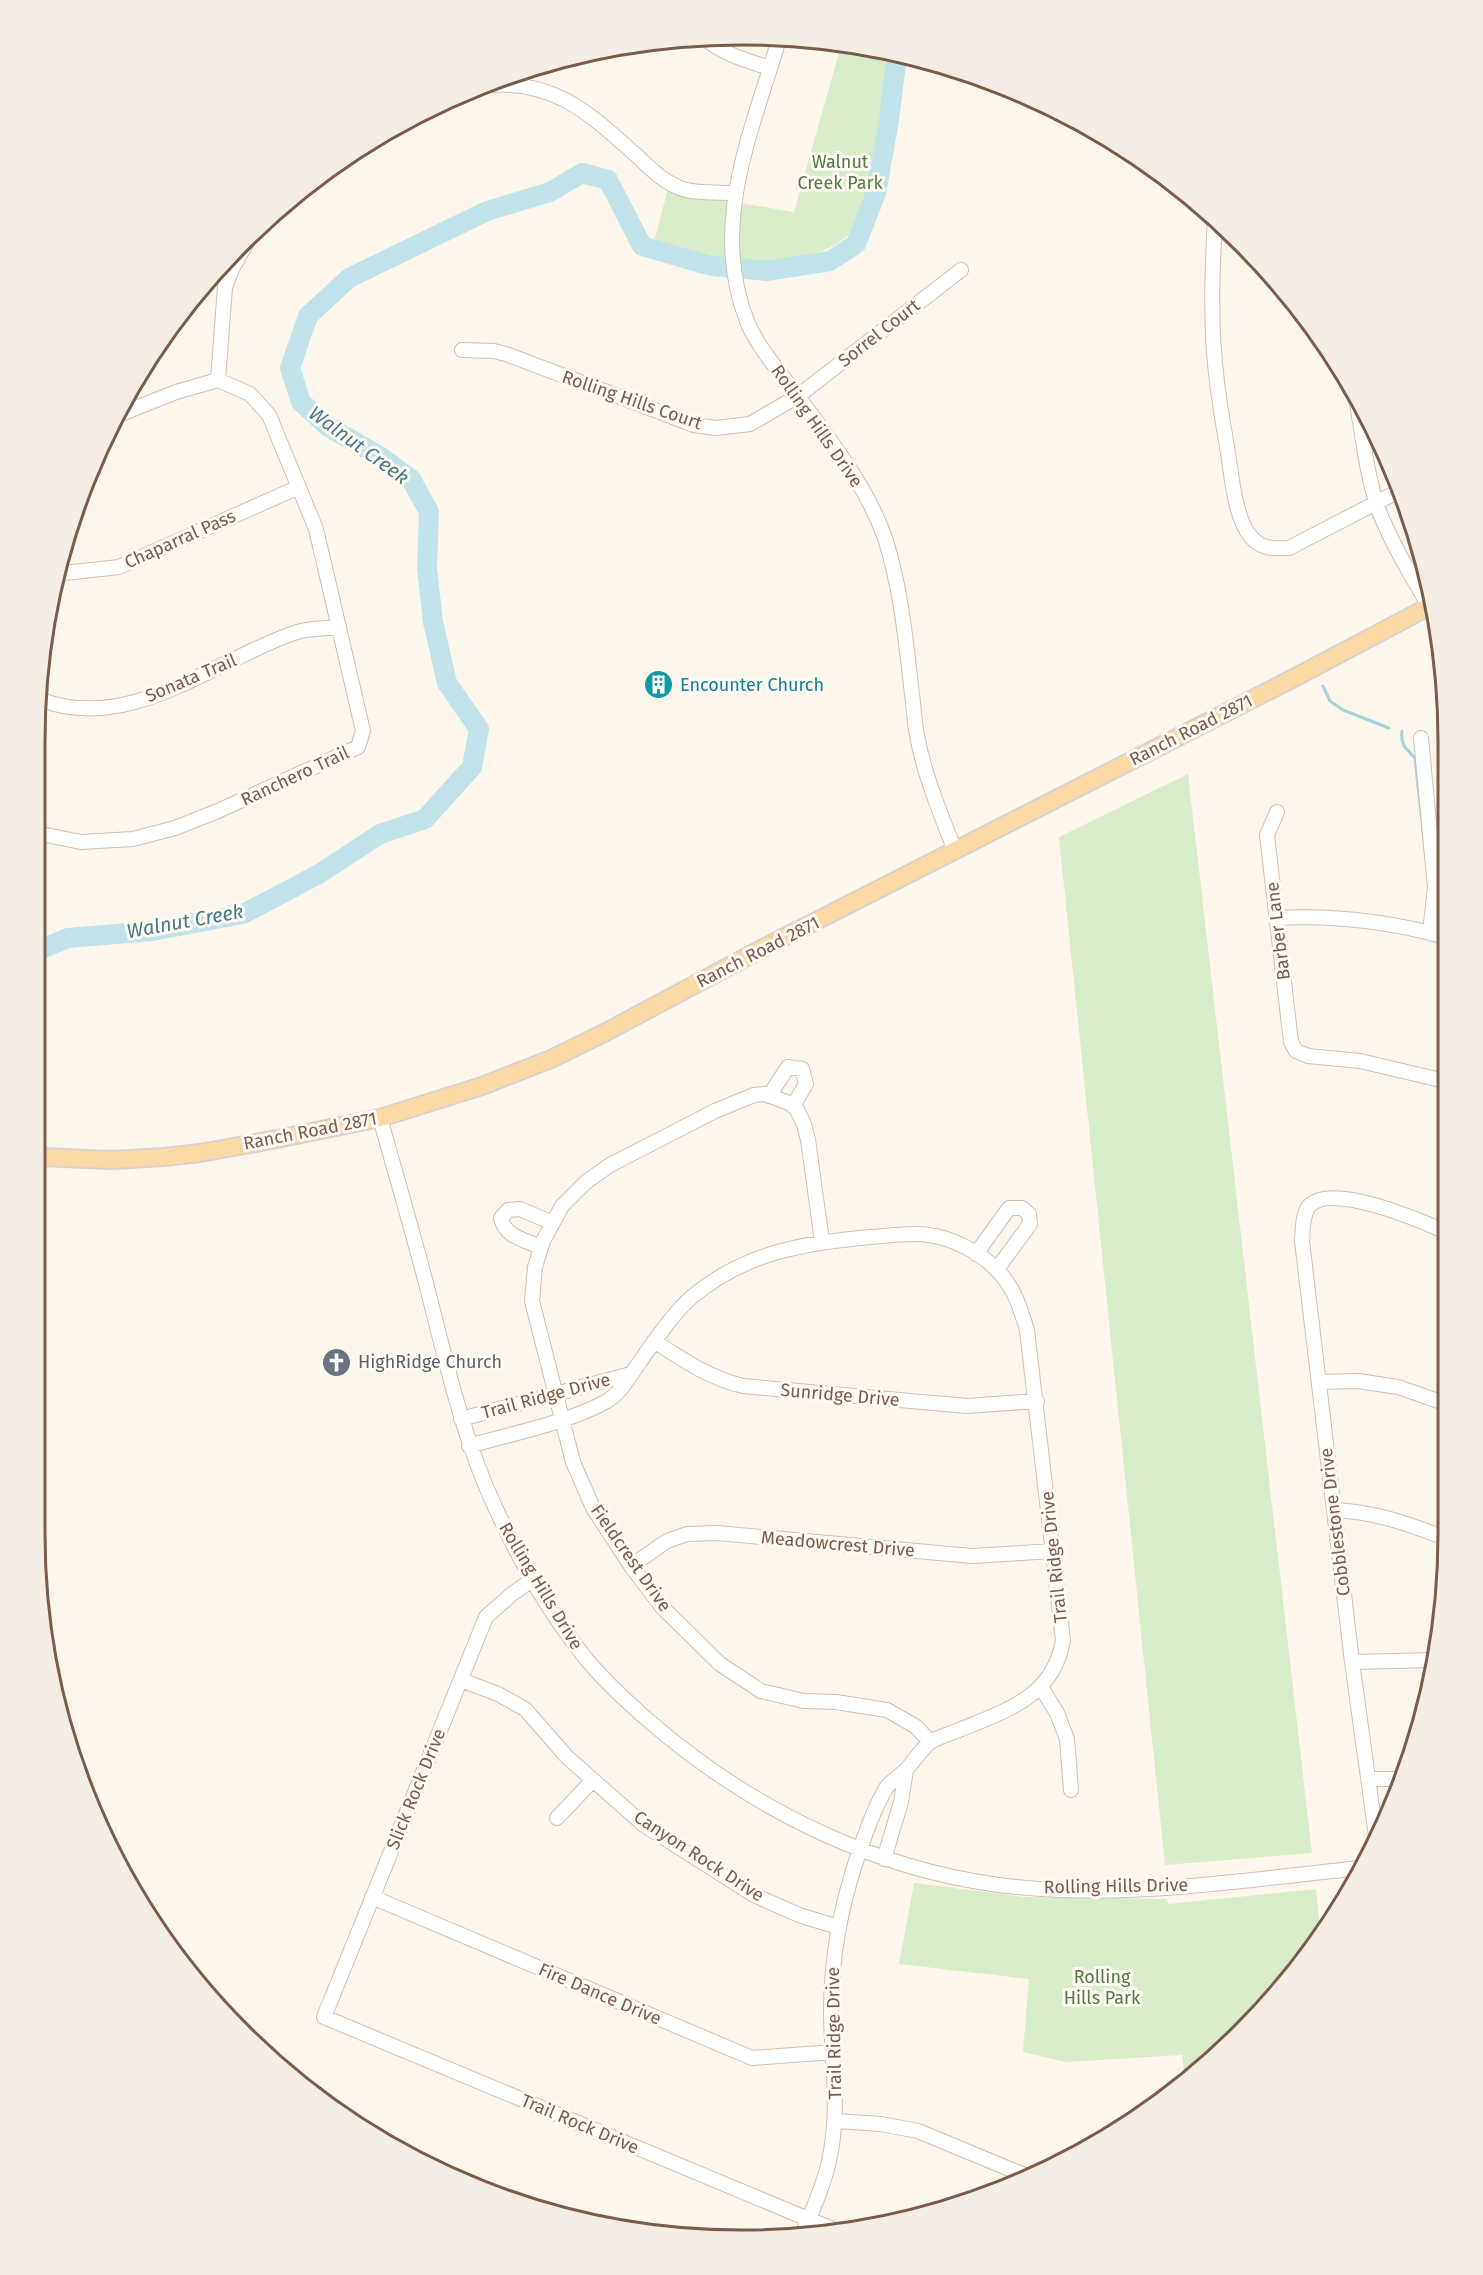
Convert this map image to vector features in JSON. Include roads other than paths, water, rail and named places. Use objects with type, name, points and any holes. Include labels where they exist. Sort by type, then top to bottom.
[{"type":"main road","name":"Ranch Road 2871","points":[[45,1157],[112,1160],[200,1153],[381,1118],[482,1086],[550,1059],[1279,685],[1425,608]]},
{"type":"street","points":[[713,46],[734,57],[770,68]]},
{"type":"street","name":"Rolling Hills Drive","points":[[777,46],[735,193],[731,239],[734,271],[741,304],[747,323],[847,464],[884,536],[897,579],[916,733],[926,777],[955,851]]},
{"type":"street","points":[[511,85],[532,88],[565,99],[591,115],[664,181],[683,190],[735,193]]},
{"type":"street","points":[[1214,230],[1212,272],[1217,382],[1233,483],[1243,525],[1256,543],[1271,549],[1289,548],[1392,494]]},
{"type":"street","points":[[129,411],[176,392],[218,380],[225,287],[235,264]]},
{"type":"street","name":"Sorrel Court","points":[[798,396],[961,270]]},
{"type":"street","name":"Rolling Hills Court","points":[[462,350],[494,351],[506,354],[694,425],[716,428],[750,424],[798,396]]},
{"type":"street","name":"Ranchero Trail","points":[[45,835],[81,842],[133,839],[175,828],[218,811],[358,747],[363,731],[316,529],[269,415],[250,394],[218,380]]},
{"type":"street","points":[[1361,424],[1377,502],[1390,537],[1421,590]]},
{"type":"street","name":"Chaparral Pass","points":[[66,574],[119,567],[299,487]]},
{"type":"street","name":"Sonata Trail","points":[[46,702],[57,706],[101,709],[144,700],[296,632],[339,627]]},
{"type":"street","points":[[1421,738],[1435,887],[1430,933]]},
{"type":"street","name":"Barber Lane","points":[[1277,812],[1267,835],[1291,1042],[1296,1051],[1308,1056],[1360,1061],[1438,1079]]},
{"type":"street","points":[[1277,918],[1311,916],[1353,919],[1438,935]]},
{"type":"street","points":[[769,1096],[788,1067],[802,1069],[806,1084],[793,1106],[804,1124],[808,1140],[822,1241]]},
{"type":"street","name":"Fieldcrest Drive","points":[[793,1106],[769,1096],[754,1095],[743,1098],[610,1165],[586,1182],[562,1206],[541,1247],[535,1267],[532,1301],[573,1462],[593,1508],[631,1566],[662,1607],[720,1664],[761,1691],[804,1701],[836,1702],[887,1710],[915,1726],[931,1742]]},
{"type":"street","name":"Rolling Hills Drive","points":[[381,1118],[461,1419],[469,1446],[495,1509],[533,1579],[580,1652],[623,1697],[662,1731],[719,1775],[765,1804],[812,1829],[885,1859],[952,1877],[1002,1885],[1058,1890],[1143,1889],[1352,1869]]},
{"type":"street","name":"Cobblestone Drive","points":[[1374,1824],[1352,1662],[1302,1241],[1306,1210],[1313,1203],[1329,1199],[1353,1200],[1413,1217],[1438,1229]]},
{"type":"street","points":[[976,1254],[1005,1212],[1013,1207],[1022,1208],[1029,1214],[1030,1224],[996,1269]]},
{"type":"street","points":[[541,1247],[508,1233],[503,1227],[501,1218],[508,1209],[520,1209],[553,1223]]},
{"type":"street","name":"Trail Ridge Drive","points":[[469,1446],[561,1420],[609,1400],[623,1386],[654,1341],[692,1298],[722,1275],[780,1250],[822,1241],[928,1234],[963,1246],[976,1254],[996,1269],[1014,1291],[1027,1330],[1037,1401],[1063,1640],[1056,1664],[1041,1687],[1021,1703],[931,1742],[888,1786],[870,1821],[846,1891],[833,1955],[831,1988],[835,2121],[824,2184],[805,2227]]},
{"type":"street","name":"Sunridge Drive","points":[[654,1341],[689,1365],[720,1381],[742,1386],[967,1406],[1037,1401]]},
{"type":"street","name":"Trail Ridge Drive","points":[[461,1419],[631,1374]]},
{"type":"street","points":[[1319,1382],[1358,1381],[1398,1387],[1438,1401]]},
{"type":"street","points":[[1334,1510],[1360,1511],[1383,1516],[1438,1535]]},
{"type":"street","name":"Meadowcrest Drive","points":[[631,1566],[667,1541],[687,1534],[717,1533],[972,1556],[1053,1551]]},
{"type":"street","name":"Slick Rock Drive","points":[[324,2017],[486,1617],[533,1579]]},
{"type":"street","points":[[1352,1662],[1426,1660]]},
{"type":"street","name":"Canyon Rock Drive","points":[[460,1680],[498,1694],[525,1709],[567,1756],[644,1825],[754,1895],[799,1915],[838,1927]]},
{"type":"street","points":[[1041,1687],[1057,1713],[1067,1739],[1071,1790]]},
{"type":"street","points":[[885,1859],[901,1802],[906,1770]]},
{"type":"street","points":[[557,1818],[593,1779]]},
{"type":"street","points":[[1368,1779],[1393,1779]]},
{"type":"street","name":"Fire Dance Drive","points":[[372,1897],[752,2058],[834,2052]]},
{"type":"street","name":"Trail Rock Drive","points":[[324,2017],[823,2225]]},
{"type":"street","points":[[835,2121],[881,2124],[918,2131],[1018,2172]]},
{"type":"waterway","name":"Walnut Creek","points":[[45,947],[68,938],[152,931],[243,914],[319,874],[380,834],[425,819],[472,767],[479,729],[447,683],[433,622],[427,568],[429,512],[411,479],[381,457],[327,426],[301,402],[290,368],[308,316],[349,278],[487,211],[550,192],[582,173],[608,180],[642,246],[711,266],[766,271],[830,261],[856,244],[876,193],[896,63]]},
{"type":"waterway","points":[[1323,686],[1330,701],[1343,710],[1389,728]]},
{"type":"waterway","points":[[1402,731],[1403,743],[1415,758],[1426,858]]},
{"type":"place","name":"Encounter Church","points":[[659,685]]},
{"type":"place","name":"HighRidge Church","points":[[337,1362]]},
{"type":"park label","name":"Walnut Creek Park","points":[[840,172]]},
{"type":"park label","name":"Rolling Hills Park","points":[[1102,1987]]}]
